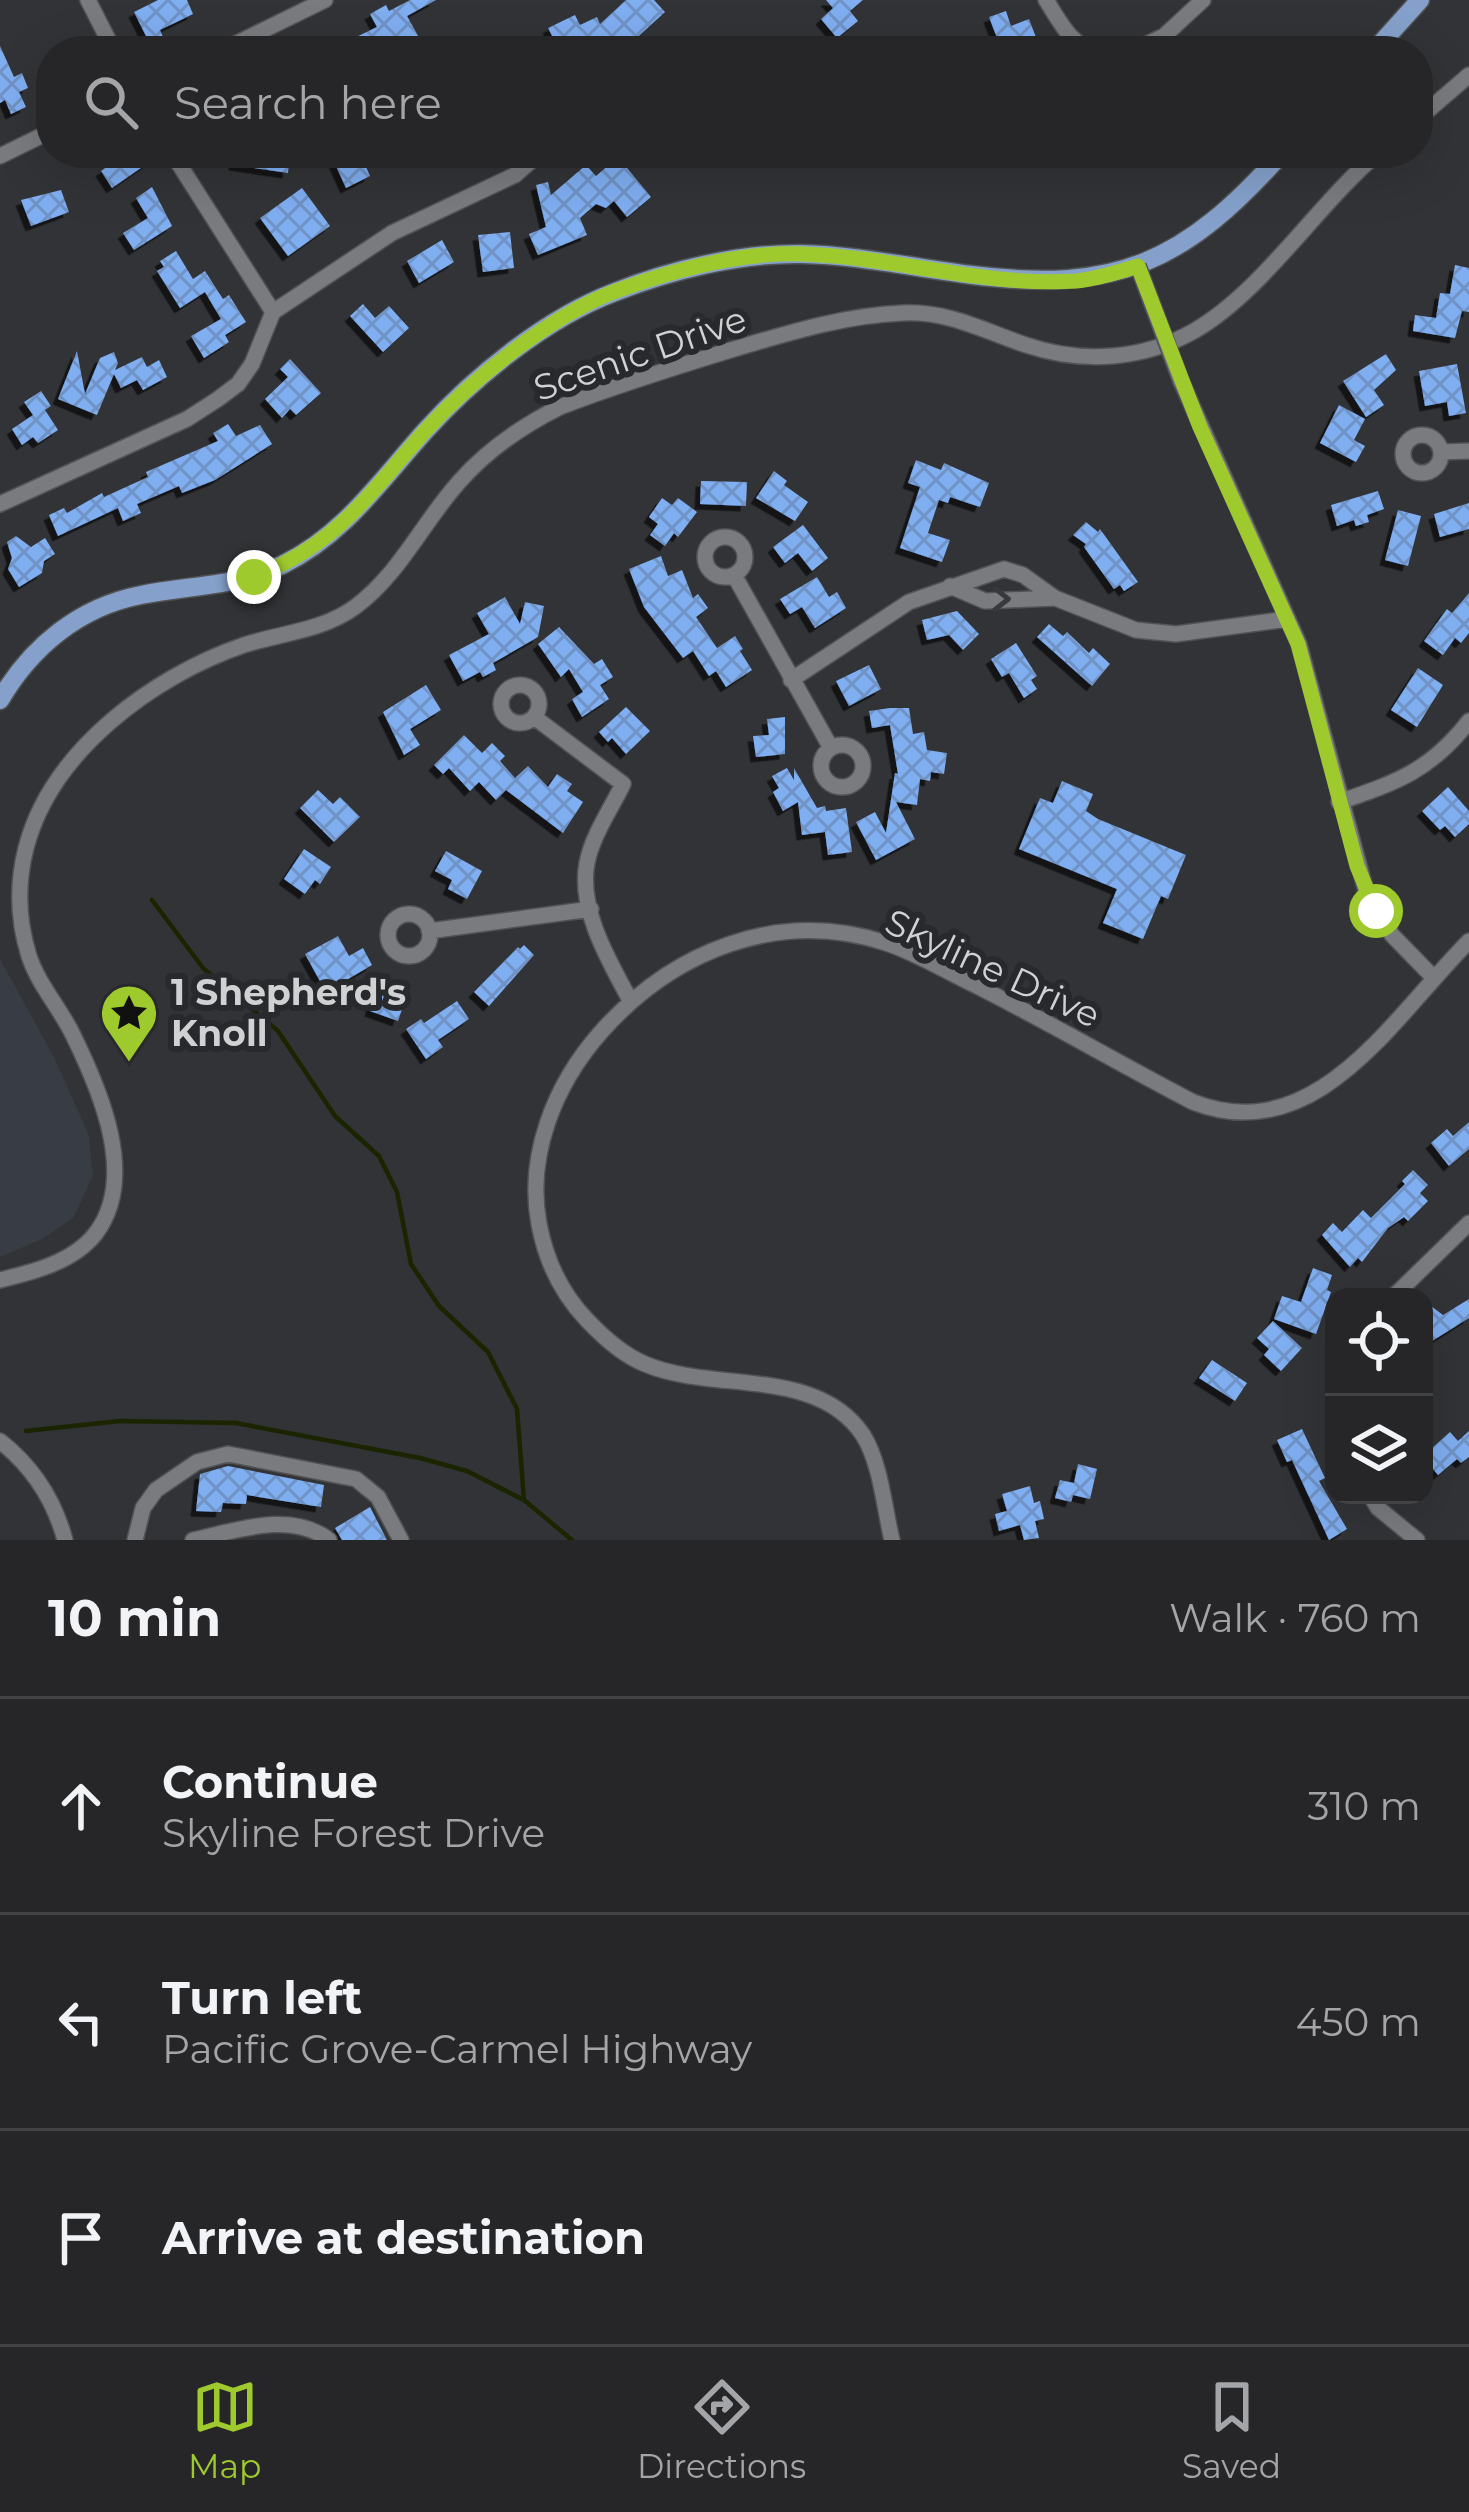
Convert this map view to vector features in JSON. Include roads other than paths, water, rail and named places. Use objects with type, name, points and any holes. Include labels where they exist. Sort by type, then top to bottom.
[{"type":"main road","points":[[1388,36],[1420,0]]},
{"type":"main road","points":[[0,700],[44,643],[96,609],[142,595],[238,582],[310,550],[350,519],[426,430],[488,370],[541,332],[613,292],[764,255],[802,254],[1074,281],[1138,266],[1174,249],[1210,225],[1267,168]]},
{"type":"street","points":[[88,0],[106,36]]},
{"type":"street","points":[[252,36],[325,0]]},
{"type":"street","points":[[1046,0],[1070,36]]},
{"type":"street","points":[[1164,36],[1203,0]]},
{"type":"street","points":[[1433,106],[1469,75]]},
{"type":"street","points":[[0,156],[36,138]]},
{"type":"street","points":[[182,168],[273,312]]},
{"type":"street","points":[[0,504],[187,419],[238,384],[253,364],[273,312],[392,233],[524,168]]},
{"type":"street","name":"Scenic Drive","points":[[0,1280],[38,1270],[82,1245],[95,1234],[113,1191],[109,1129],[75,1038],[29,955],[20,884],[27,846],[49,796],[79,752],[103,729],[204,662],[245,645],[314,628],[358,605],[482,458],[532,421],[560,407],[767,339],[877,315],[932,313],[961,319],[1067,356],[1118,356],[1159,346],[1192,332],[1248,290],[1319,208],[1362,168]]},
{"type":"street","points":[[1138,266],[1181,381],[1288,619],[1309,679],[1357,866],[1392,935],[1433,977]]},
{"type":"street","points":[[1441,452],[1469,451]]},
{"type":"street","points":[[791,680],[909,602],[988,572],[1013,570],[1055,598],[1115,624],[1154,633],[1220,630],[1288,619]]},
{"type":"street","points":[[734,575],[831,748]]},
{"type":"street","points":[[950,586],[986,601],[1055,598]]},
{"type":"street","points":[[534,717],[623,784],[586,864],[591,909],[606,955],[630,1000]]},
{"type":"street","points":[[1339,802],[1416,773],[1469,721]]},
{"type":"street","points":[[429,932],[591,909]]},
{"type":"street","name":"Skyline Drive","points":[[892,1540],[872,1456],[864,1437],[839,1411],[823,1399],[803,1394],[699,1378],[645,1364],[596,1329],[554,1274],[536,1201],[535,1174],[543,1140],[564,1083],[580,1057],[630,1000],[695,955],[735,942],[831,933],[886,943],[1045,1020],[1192,1102],[1250,1116],[1283,1109],[1334,1080],[1469,941]]},
{"type":"street","points":[[1402,1288],[1469,1222]]},
{"type":"street","points":[[0,1441],[41,1482],[65,1540]]},
{"type":"street","points":[[135,1540],[143,1508],[156,1490],[197,1462],[228,1454],[356,1479],[378,1497],[400,1540]]},
{"type":"street","points":[[1376,1504],[1417,1540]]},
{"type":"street","points":[[193,1540],[283,1525],[302,1526],[329,1540]]},
{"type":"waterway","points":[[152,900],[203,968],[278,1031],[335,1116],[379,1156],[397,1192],[411,1264],[439,1306],[488,1352],[517,1409],[524,1500]]},
{"type":"waterway","points":[[26,1431],[120,1421],[236,1423],[420,1458],[467,1471],[524,1500],[572,1540]]},
{"type":"place","name":"1 Shepherd's Knoll","points":[[129,1064]]}]
